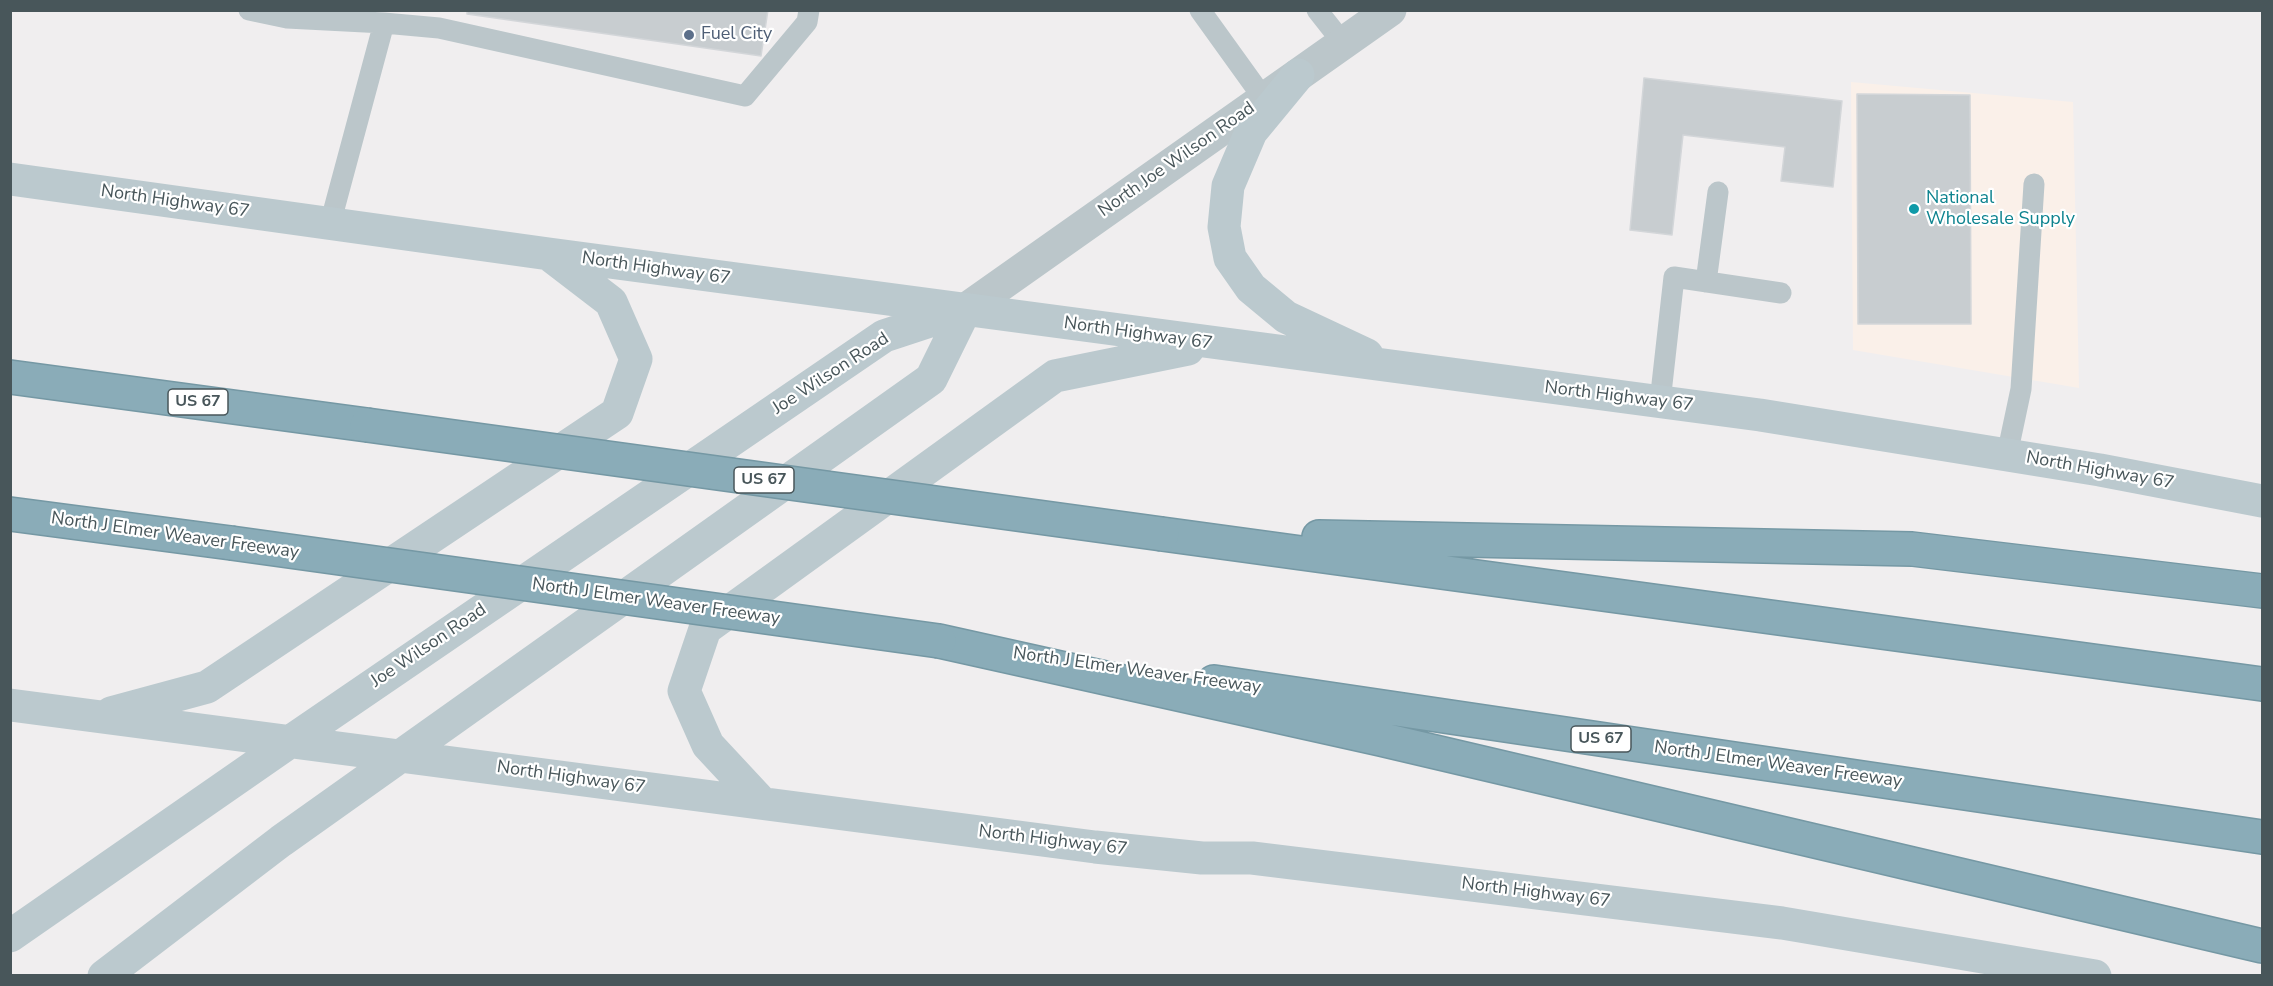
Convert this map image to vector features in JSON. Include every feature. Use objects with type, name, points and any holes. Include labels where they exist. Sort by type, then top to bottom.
[{"type":"highway","name":"US 67","points":[[17,377],[2262,684]]},
{"type":"highway","name":"North J Elmer Weaver Freeway","points":[[10,514],[939,641],[2262,837]]},
{"type":"highway","points":[[1162,534],[1912,549],[2262,591]]},
{"type":"highway","points":[[939,641],[1380,739],[2262,946]]},
{"type":"main road","points":[[1298,75],[1251,132],[1228,186],[1224,227],[1230,258],[1251,288],[1286,317],[1393,368]]},
{"type":"main road","name":"North Highway 67","points":[[10,179],[1213,344],[1760,416],[2100,470],[2262,501]]},
{"type":"main road","points":[[97,717],[207,687],[617,413],[636,359],[612,302],[549,254]]},
{"type":"main road","points":[[104,975],[281,841],[931,380],[965,310]]},
{"type":"main road","name":"Joe Wilson Road","points":[[10,936],[884,336],[965,310]]},
{"type":"main road","points":[[762,803],[708,746],[684,691],[705,629],[1055,376],[1213,344]]},
{"type":"main road","name":"North Highway 67","points":[[10,705],[240,737],[291,741],[1095,847],[1202,858],[1252,858],[1782,923],[2096,975]]},
{"type":"street","name":"North Joe Wilson Road","points":[[965,310],[1390,10]]},
{"type":"lane","points":[[249,10],[384,23],[440,19],[745,96],[807,22],[809,10]]},
{"type":"lane","points":[[1200,10],[1264,99]]},
{"type":"lane","points":[[1317,10],[1343,43]]},
{"type":"lane","points":[[330,224],[384,23]]},
{"type":"lane","points":[[2007,455],[2021,389],[2034,184]]},
{"type":"lane","points":[[1707,282],[1718,192]]},
{"type":"lane","points":[[1660,402],[1674,277],[1781,293]]},
{"type":"shaded area","points":[[1851,82],[2073,102],[2079,388],[1853,350]]},
{"type":"building","name":"Fuel City","points":[[467,10],[768,10],[761,56],[467,14]]},
{"type":"building","points":[[1644,78],[1842,101],[1833,187],[1781,181],[1785,147],[1683,135],[1672,235],[1630,230]]},
{"type":"building","name":"National Wholesale Supply","points":[[1857,94],[1970,95],[1971,324],[1858,324]]},
{"type":"place","name":"Fuel City","points":[[689,35]]},
{"type":"place","name":"National Wholesale Supply","points":[[1914,209]]}]
